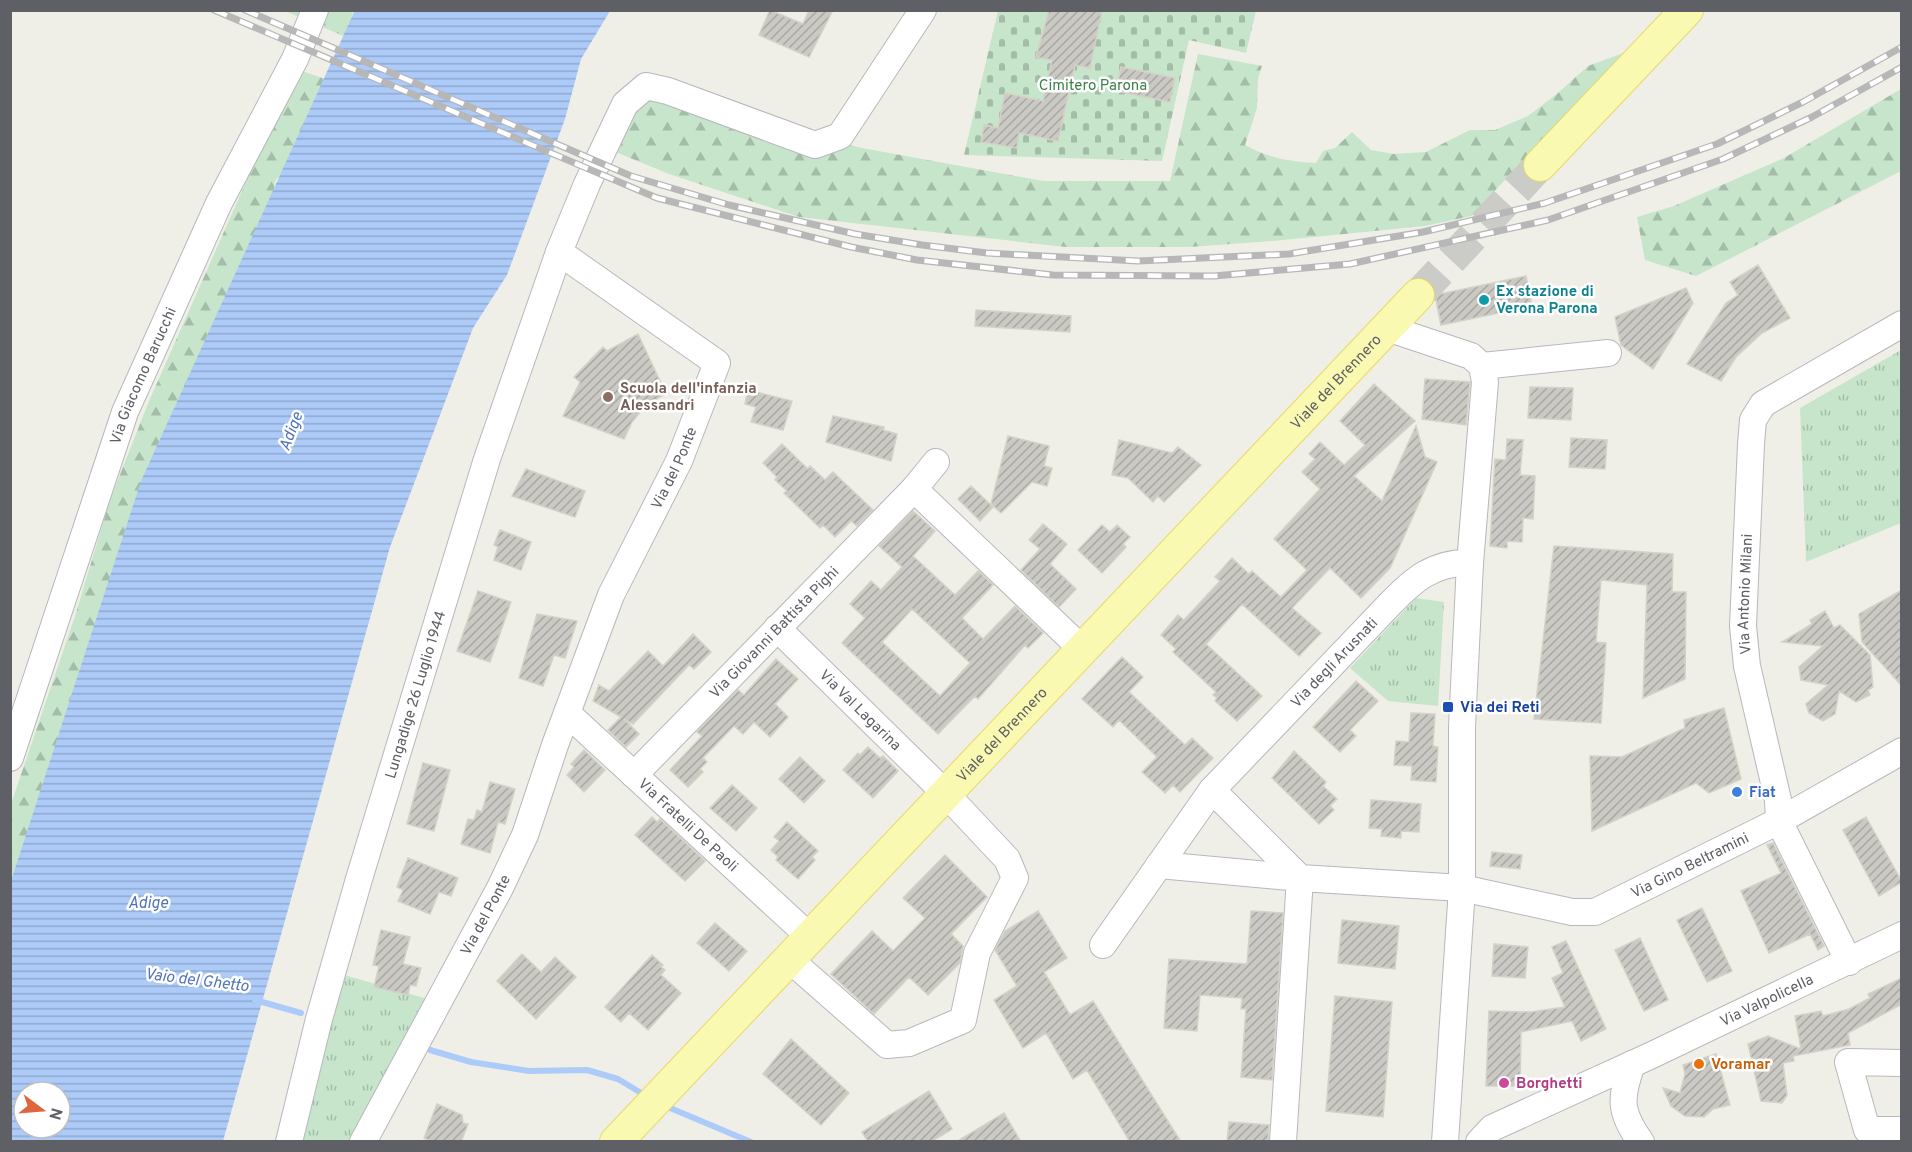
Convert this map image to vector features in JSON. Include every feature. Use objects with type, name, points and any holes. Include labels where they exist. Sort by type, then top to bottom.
[{"type":"main road","points":[[1540,165],[1687,10]]},
{"type":"main road","name":"Viale del Brennero","points":[[618,1139],[1418,295]]},
{"type":"street","name":"Via Giacomo Barucchi","points":[[10,758],[125,412],[219,202],[295,59],[315,10]]},
{"type":"street","points":[[559,252],[609,133],[625,104],[646,86],[668,91],[815,145],[840,136],[923,10]]},
{"type":"street","name":"Via del Ponte","points":[[363,1142],[431,1018],[525,835],[611,596],[679,461],[717,363],[559,252]]},
{"type":"street","name":"Lungadige 26 Luglio 1944","points":[[289,1142],[319,1019],[354,897],[487,459],[559,252]]},
{"type":"street","name":"Via Antonio Milani","points":[[1849,962],[1779,821],[1778,800],[1747,666],[1743,626],[1753,420],[1763,404],[1778,393],[1902,324]]},
{"type":"street","points":[[1387,328],[1471,357],[1482,366],[1485,382],[1470,563],[1462,727],[1462,888],[1445,1142]]},
{"type":"street","points":[[1482,366],[1608,353]]},
{"type":"street","name":"Via Giovanni Battista Pighi","points":[[634,776],[914,489],[936,462]]},
{"type":"street","points":[[914,489],[1082,649]]},
{"type":"street","name":"Via degli Arusnati","points":[[1103,945],[1212,790],[1412,581],[1431,569],[1453,562],[1470,563]]},
{"type":"street","name":"Via Val Lagarina","points":[[777,628],[945,793],[1007,860],[1015,878],[977,953],[963,1020],[909,1044],[887,1045],[789,959]]},
{"type":"street","name":"Via Fratelli De Paoli","points":[[567,713],[810,937]]},
{"type":"street","name":"Via Gino Beltramini","points":[[1462,888],[1572,912],[1595,912],[1779,821],[1902,751]]},
{"type":"street","points":[[1212,790],[1300,878],[1283,1142]]},
{"type":"street","points":[[1159,865],[1300,878],[1462,888]]},
{"type":"street","name":"Via Valpolicella","points":[[1479,1142],[1492,1128],[1849,962],[1902,935]]},
{"type":"street","points":[[1902,1063],[1848,1062],[1867,1130],[1902,1130]]},
{"type":"street","points":[[1632,1064],[1623,1089],[1623,1110],[1641,1142]]},
{"type":"green space","points":[[285,11],[353,11],[348,38]]},
{"type":"green space","name":"Cimitero Parona","points":[[998,11],[1256,11],[1246,53],[1189,40],[1162,161],[964,155]]},
{"type":"green space","points":[[1626,52],[1471,216],[1425,226],[1273,241],[1189,247],[1066,247],[799,217],[669,174],[606,148],[630,94],[658,97],[862,148],[1043,181],[1170,181],[1198,54],[1262,66],[1258,78],[1257,108],[1245,145],[1279,158],[1316,163],[1323,151],[1335,148],[1352,132],[1371,150],[1393,154],[1426,152],[1470,130],[1495,130],[1528,116],[1588,66]]},
{"type":"green space","points":[[296,69],[331,81],[289,166],[275,181],[272,203],[11,943],[11,804],[75,616],[110,500],[149,401]]},
{"type":"green space","points":[[1901,89],[1901,171],[1696,276],[1645,260],[1637,217],[1674,206],[1784,158]]},
{"type":"green space","points":[[1901,350],[1901,523],[1806,562],[1800,408]]},
{"type":"green space","points":[[1416,598],[1444,602],[1438,706],[1388,701],[1350,668]]},
{"type":"green space","points":[[341,974],[431,1000],[349,1141],[299,1142]]},
{"type":"water","name":"Adige","points":[[355,10],[610,11],[581,59],[565,119],[507,275],[473,328],[390,547],[223,1141],[11,1141],[11,881],[141,481]]},
{"type":"building","points":[[770,10],[803,24],[809,10],[833,10],[809,57],[759,35]]},
{"type":"building","points":[[1049,10],[1102,10],[1090,68],[1075,65],[1058,141],[1019,133],[1017,148],[981,142],[984,125],[998,128],[1005,93],[1043,101],[1052,60],[1036,57]]},
{"type":"building","points":[[1121,67],[1175,78],[1170,102],[1116,91]]},
{"type":"building","points":[[1758,265],[1790,318],[1762,333],[1736,357],[1721,381],[1687,364],[1726,303],[1738,295],[1730,282]]},
{"type":"building","name":"Ex stazione di Verona Parona","points":[[1526,276],[1532,306],[1441,325],[1435,295]]},
{"type":"building","points":[[1686,288],[1693,303],[1653,369],[1621,345],[1615,317]]},
{"type":"building","points":[[976,310],[1071,316],[1070,332],[975,326]]},
{"type":"building","points":[[638,334],[666,394],[647,404],[632,422],[624,439],[563,416],[580,382],[574,377],[603,347],[607,351]]},
{"type":"building","points":[[1425,379],[1470,382],[1466,425],[1422,419]]},
{"type":"building","points":[[1374,384],[1415,421],[1354,476],[1382,501],[1416,426],[1425,457],[1437,462],[1390,568],[1361,598],[1330,568],[1292,608],[1321,633],[1299,656],[1242,604],[1206,644],[1262,696],[1237,721],[1215,701],[1217,698],[1213,695],[1216,692],[1173,652],[1176,649],[1161,635],[1178,615],[1184,620],[1220,581],[1215,577],[1232,558],[1249,574],[1252,571],[1281,597],[1307,570],[1274,539],[1320,489],[1302,472],[1315,459],[1309,454],[1320,442],[1344,465],[1365,445],[1340,421]]},
{"type":"building","points":[[1530,387],[1573,388],[1571,420],[1528,418]]},
{"type":"building","points":[[748,390],[792,401],[783,430],[751,422],[756,407],[745,404]]},
{"type":"building","points":[[833,416],[884,427],[883,430],[897,434],[891,461],[826,442]]},
{"type":"building","points":[[1008,436],[1049,446],[1044,466],[1052,468],[1047,486],[1032,482],[1001,513],[991,504]]},
{"type":"building","points":[[1571,438],[1607,440],[1605,469],[1569,467]]},
{"type":"building","points":[[1507,439],[1523,440],[1520,475],[1535,476],[1533,519],[1523,518],[1522,542],[1507,541],[1507,548],[1490,546],[1495,459],[1506,460]]},
{"type":"building","points":[[1119,440],[1172,453],[1178,447],[1201,465],[1164,502],[1158,496],[1153,502],[1128,478],[1112,475]]},
{"type":"building","points":[[782,444],[808,469],[810,466],[825,480],[833,472],[873,510],[857,526],[851,521],[835,537],[823,525],[820,528],[784,493],[787,491],[775,480],[777,477],[763,463]]},
{"type":"building","points":[[526,469],[585,491],[575,517],[512,496]]},
{"type":"building","points":[[971,486],[993,507],[980,521],[958,499]]},
{"type":"building","points":[[913,511],[935,531],[913,556],[955,595],[978,571],[993,585],[962,618],[983,639],[1015,606],[1043,633],[1028,648],[1025,645],[978,699],[975,696],[938,734],[842,643],[865,618],[850,604],[871,581],[881,590],[902,567],[879,546]],"holes":[[[912,609],[970,663],[940,696],[882,642]]]},
{"type":"building","points":[[1043,524],[1067,544],[1050,564],[1076,589],[1059,607],[1021,570],[1040,549],[1029,540]]},
{"type":"building","points":[[1102,525],[1110,532],[1117,525],[1130,537],[1123,544],[1126,547],[1102,573],[1078,550]]},
{"type":"building","points":[[500,530],[531,542],[521,570],[494,560],[498,547],[494,545]]},
{"type":"building","points":[[1554,546],[1673,554],[1672,592],[1686,592],[1685,679],[1643,698],[1647,585],[1601,580],[1596,642],[1606,643],[1601,723],[1534,719]]},
{"type":"building","points":[[1902,590],[1902,686],[1862,642],[1859,614]]},
{"type":"building","points":[[478,591],[511,602],[490,662],[457,651]]},
{"type":"building","points":[[1825,611],[1834,628],[1840,625],[1870,655],[1873,687],[1868,690],[1870,695],[1856,702],[1839,691],[1835,714],[1823,721],[1809,713],[1806,704],[1828,685],[1801,680],[1799,667],[1823,646],[1782,642],[1812,624],[1810,620]]},
{"type":"building","points":[[537,614],[577,621],[565,658],[554,655],[543,686],[519,678]]},
{"type":"building","points":[[693,634],[711,652],[694,669],[689,665],[633,724],[624,719],[639,734],[626,747],[608,730],[621,717],[593,701],[599,685],[609,691],[648,651],[663,666]]},
{"type":"building","points":[[1122,657],[1143,677],[1129,692],[1185,745],[1192,738],[1213,758],[1180,792],[1173,785],[1165,793],[1142,772],[1157,757],[1119,720],[1113,727],[1082,699]]},
{"type":"building","points":[[776,659],[798,679],[775,704],[788,717],[770,737],[754,722],[743,734],[734,726],[703,758],[707,762],[700,769],[703,772],[688,787],[670,770],[702,736],[697,732],[738,690],[744,695]]},
{"type":"building","points":[[1356,681],[1378,701],[1350,730],[1356,736],[1340,752],[1313,727]]},
{"type":"building","points":[[1724,708],[1741,779],[1709,793],[1696,783],[1592,831],[1590,756],[1622,757],[1685,728],[1684,720]]},
{"type":"building","points":[[1411,713],[1435,714],[1433,746],[1438,747],[1436,782],[1411,780],[1412,766],[1394,765],[1396,741],[1409,742]]},
{"type":"building","points":[[868,747],[880,758],[883,756],[898,771],[873,798],[843,770],[858,753],[860,755]]},
{"type":"building","points":[[584,750],[605,770],[584,792],[567,775],[574,767],[571,764]]},
{"type":"building","points":[[1294,751],[1326,782],[1323,786],[1337,799],[1330,806],[1334,810],[1319,824],[1272,778]]},
{"type":"building","points":[[800,757],[825,781],[804,803],[779,779]]},
{"type":"building","points":[[423,763],[450,770],[434,831],[407,824]]},
{"type":"building","points":[[490,782],[515,789],[505,824],[498,822],[490,853],[461,844],[468,819],[474,820],[477,810],[482,812]]},
{"type":"building","points":[[732,785],[757,808],[736,831],[710,808]]},
{"type":"building","points":[[1371,800],[1421,804],[1419,832],[1401,831],[1401,838],[1381,836],[1382,829],[1369,828]]},
{"type":"building","points":[[652,817],[657,822],[660,819],[705,861],[685,881],[635,835]]},
{"type":"building","points":[[1866,817],[1902,882],[1879,896],[1843,830]]},
{"type":"building","points":[[787,822],[818,851],[812,857],[815,860],[798,879],[776,860],[778,857],[771,850],[779,841],[774,837]]},
{"type":"building","points":[[1773,843],[1824,946],[1818,950],[1810,934],[1769,953],[1741,891],[1781,873],[1767,845]]},
{"type":"building","points":[[1492,852],[1522,855],[1520,869],[1490,866]]},
{"type":"building","points":[[945,855],[987,897],[951,934],[963,946],[960,963],[928,995],[909,977],[874,1014],[831,974],[872,931],[893,951],[925,918],[903,898]]},
{"type":"building","points":[[408,858],[458,878],[451,896],[439,892],[430,914],[398,901],[403,890],[397,887]]},
{"type":"building","points":[[1702,908],[1732,971],[1707,982],[1677,920]]},
{"type":"building","points":[[1038,911],[1067,958],[1044,972],[1070,1015],[1093,1001],[1181,1142],[1130,1142],[1087,1070],[1073,1079],[1046,1033],[1023,1048],[994,1000],[1017,986],[995,950],[1005,931]]},
{"type":"building","points":[[1251,911],[1283,913],[1272,1080],[1241,1077],[1246,1009],[1241,1009],[1242,998],[1200,995],[1197,1031],[1164,1028],[1169,959],[1247,964]]},
{"type":"building","points":[[1342,920],[1399,926],[1395,969],[1338,963]]},
{"type":"building","points":[[715,923],[747,951],[729,971],[697,943]]},
{"type":"building","points":[[381,930],[410,937],[403,964],[421,968],[416,986],[410,985],[408,995],[374,987],[379,966],[373,965]]},
{"type":"building","points":[[1640,938],[1668,1000],[1644,1011],[1615,950]]},
{"type":"building","points":[[1566,941],[1606,1029],[1581,1041],[1572,1021],[1521,1032],[1520,1086],[1486,1086],[1489,1011],[1531,1012],[1565,1007],[1552,978],[1563,973],[1552,947]]},
{"type":"building","points":[[1494,944],[1528,947],[1525,978],[1492,976]]},
{"type":"building","points":[[522,954],[541,972],[555,957],[576,977],[536,1019],[497,981]]},
{"type":"building","points":[[652,955],[663,965],[661,967],[665,970],[661,975],[681,993],[648,1030],[629,1013],[621,1022],[605,1007]]},
{"type":"building","points":[[1902,978],[1902,1004],[1848,1033],[1850,1045],[1793,1056],[1794,1061],[1783,1063],[1787,1095],[1782,1103],[1761,1101],[1748,1044],[1768,1036],[1801,1049],[1795,1016],[1821,1011],[1823,1016],[1849,1009],[1870,998],[1868,994]]},
{"type":"building","points":[[1335,996],[1392,1002],[1383,1117],[1326,1111]]},
{"type":"building","points":[[791,1039],[849,1093],[821,1125],[763,1074]]},
{"type":"building","points":[[1716,1054],[1730,1105],[1713,1109],[1704,1117],[1685,1116],[1671,1106],[1663,1088],[1680,1093],[1685,1074],[1683,1065]]},
{"type":"building","points":[[929,1091],[952,1129],[931,1142],[868,1142],[862,1132]]},
{"type":"building","points":[[437,1104],[462,1115],[463,1123],[468,1124],[461,1142],[433,1142],[424,1138]]},
{"type":"building","points":[[1004,1113],[1021,1142],[956,1142]]},
{"type":"building","points":[[1229,1122],[1269,1125],[1268,1142],[1227,1142]]},
{"type":"waterway","name":"Vaio del Ghetto","points":[[255,1000],[301,1013]]},
{"type":"waterway","name":"Vaio del Ghetto","points":[[430,1050],[471,1062],[529,1071],[587,1070],[618,1079],[646,1096]]},
{"type":"waterway","name":"Vaio del Ghetto","points":[[663,1105],[751,1142]]},
{"type":"tunnel","points":[[1418,295],[1540,165]]},
{"type":"railway","points":[[214,10],[657,198],[851,247],[917,260],[1053,275],[1214,276],[1350,264],[1548,220],[1723,159],[1812,117],[1902,67]]},
{"type":"railway","points":[[245,10],[631,176],[729,205],[855,234],[922,245],[987,253],[1138,261],[1289,254],[1423,232],[1545,203],[1717,144],[1803,102],[1902,47]]},
{"type":"place","name":"Ex stazione di Verona Parona","points":[[1484,300]]},
{"type":"place","name":"Scuola dell'infanzia Alessandri","points":[[608,397]]},
{"type":"place","name":"Via dei Reti","points":[[1448,707]]},
{"type":"place","name":"Fiat","points":[[1737,792]]},
{"type":"place","name":"Voramar","points":[[1699,1064]]},
{"type":"place","name":"Borghetti","points":[[1504,1083]]}]
